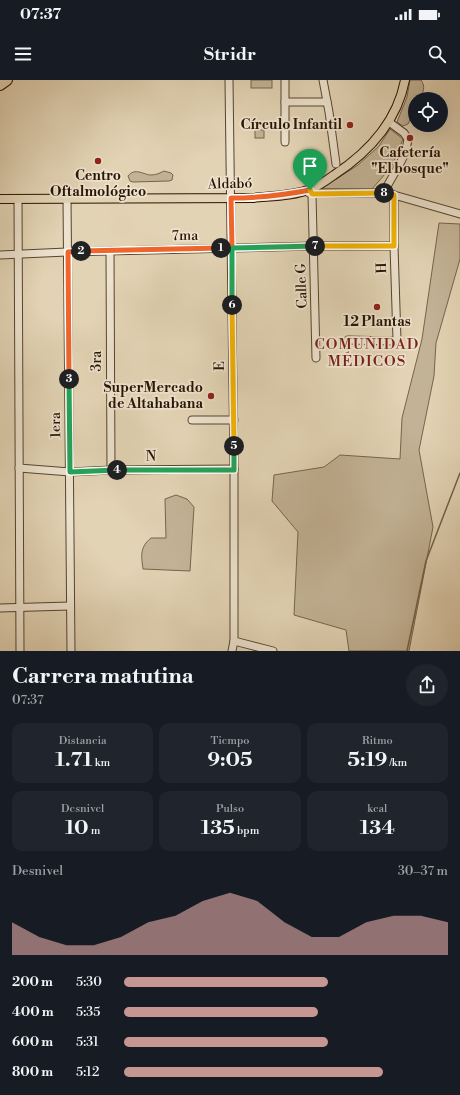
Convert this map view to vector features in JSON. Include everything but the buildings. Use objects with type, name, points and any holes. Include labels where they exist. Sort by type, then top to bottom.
[{"type":"highway","points":[[0,85],[8,80]]},
{"type":"main road","name":"Aldabó","points":[[0,199],[253,198],[311,192],[367,150],[389,122],[398,103],[404,80]]},
{"type":"street","name":"E","points":[[229,80],[234,420],[234,641],[232,651]]},
{"type":"street","points":[[285,80],[285,142]]},
{"type":"street","points":[[323,80],[336,164]]},
{"type":"street","points":[[285,102],[327,102]]},
{"type":"street","points":[[384,193],[407,149],[408,139],[404,133],[389,122]]},
{"type":"street","points":[[311,192],[384,193],[460,214]]},
{"type":"street","name":"Calle G","points":[[311,192],[314,246],[316,358]]},
{"type":"street","name":"H","points":[[348,340],[397,340],[394,195]]},
{"type":"street","name":"1era","points":[[67,198],[71,651]]},
{"type":"street","points":[[18,199],[20,651]]},
{"type":"street","name":"7ma","points":[[0,255],[314,246],[394,246]]},
{"type":"street","name":"3ra","points":[[110,251],[111,470]]},
{"type":"street","points":[[192,420],[234,420]]},
{"type":"street","name":"N","points":[[19,468],[70,472],[111,470],[234,470]]},
{"type":"street","points":[[0,608],[19,606],[70,606]]},
{"type":"street","points":[[234,641],[273,651]]},
{"type":"shaded area","points":[[251,80],[272,80],[272,88],[251,88]]},
{"type":"shaded area","points":[[410,80],[421,80],[424,90],[423,92],[408,92],[408,124],[403,126],[397,122],[407,97]]},
{"type":"shaded area","points":[[390,129],[403,139],[392,166],[372,189],[321,189],[358,165],[379,146]]},
{"type":"shaded area","points":[[255,130],[264,130],[264,138],[255,138]]},
{"type":"shaded area","points":[[164,171],[173,175],[172,180],[133,182],[130,181],[128,176],[134,172],[151,175]]},
{"type":"shaded area","points":[[439,223],[460,224],[460,259],[436,343],[434,376],[419,450],[433,527],[409,651],[349,651],[346,630],[294,615],[298,532],[272,501],[274,475],[324,467],[340,455],[400,459],[402,418],[422,339]]},
{"type":"shaded area","points":[[176,495],[187,499],[194,507],[190,571],[143,569],[143,548],[147,541],[151,538],[166,538],[165,499]]},
{"type":"waterway","points":[[407,651],[426,561],[460,473]]},
{"type":"place","name":"Círculo Infantil","points":[[350,125]]},
{"type":"place","name":"Cafetería \"El bosque\"","points":[[410,138]]},
{"type":"place","name":"Centro Oftalmológico","points":[[98,161]]},
{"type":"place","name":"12 Plantas","points":[[377,307]]},
{"type":"place","name":"SuperMercado de Altahabana","points":[[211,396]]},
{"type":"district","name":"COMUNIDAD MÉDICOS","points":[[367,352]]},
{"type":"route","points":[[310,190],[253,198],[231,198],[232,248],[68,252],[70,472],[111,470],[234,470],[232,248],[394,246],[394,195],[384,193],[312,194],[310,190]]}]
